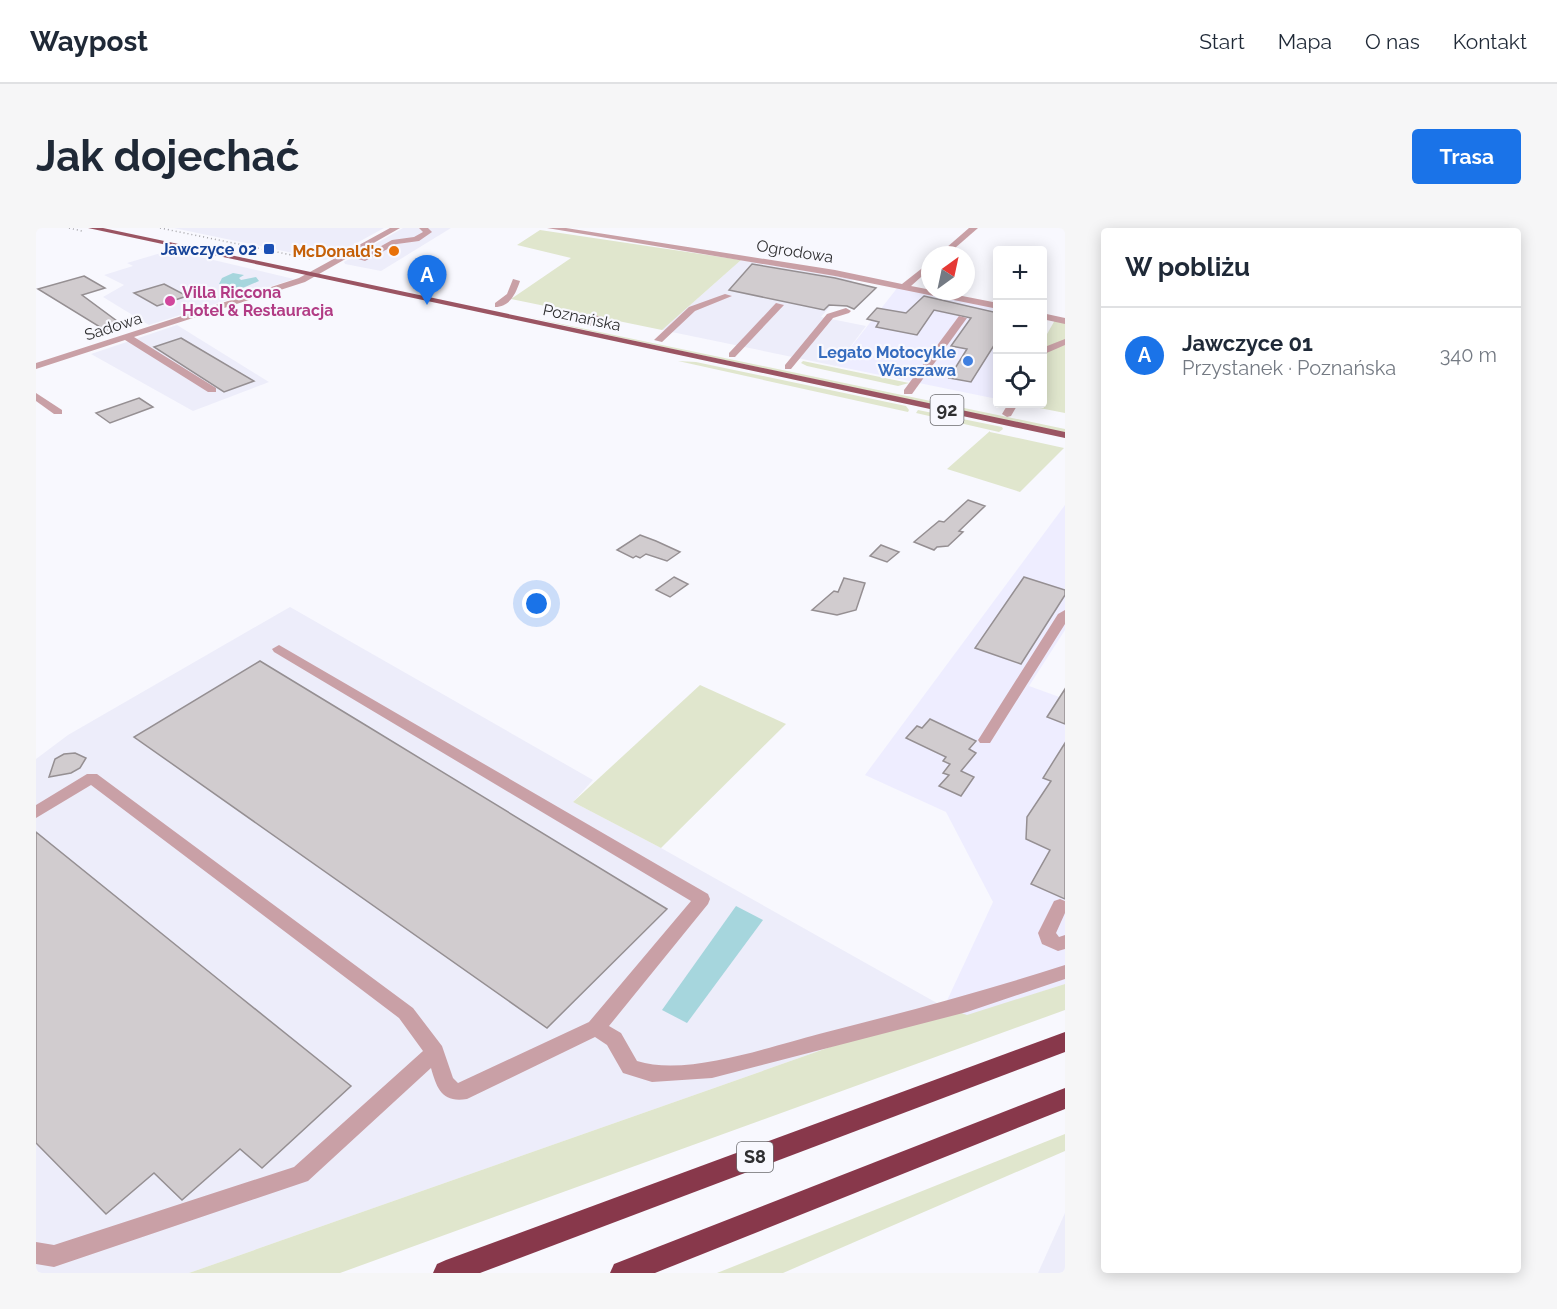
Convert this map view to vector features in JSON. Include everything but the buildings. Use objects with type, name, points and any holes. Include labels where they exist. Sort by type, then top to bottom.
[{"type":"highway","name":"S8","points":[[446,1273],[1065,1042]]},
{"type":"highway","points":[[623,1273],[1065,1098]]},
{"type":"main road","name":"Poznańska","points":[[92,228],[1065,435]]},
{"type":"main road","name":"Poznańska","points":[[137,228],[1065,426]]},
{"type":"street","name":"Sadowa","points":[[36,366],[313,275],[396,228]]},
{"type":"street","name":"Ogrodowa","points":[[551,228],[577,230],[775,262],[993,305]]},
{"type":"street","points":[[953,246],[974,228]]},
{"type":"street","points":[[362,259],[395,242],[416,239],[425,230]]},
{"type":"street","points":[[905,286],[921,273]]},
{"type":"street","points":[[498,305],[512,295],[516,281]]},
{"type":"street","points":[[658,340],[692,309],[728,296]]},
{"type":"street","points":[[732,355],[779,305]]},
{"type":"street","points":[[788,367],[830,316],[846,310]]},
{"type":"street","points":[[587,324],[597,316]]},
{"type":"street","points":[[1047,317],[1065,321]]},
{"type":"street","points":[[908,392],[962,318]]},
{"type":"street","points":[[126,337],[212,390]]},
{"type":"street","points":[[1047,350],[1065,342]]},
{"type":"street","points":[[36,396],[58,412]]},
{"type":"street","points":[[1007,414],[1011,408]]},
{"type":"street","points":[[985,740],[1065,614]]},
{"type":"street","points":[[36,812],[92,778],[406,1013],[435,1052],[445,1083],[455,1092],[467,1090],[596,1028],[702,899],[279,649]]},
{"type":"street","points":[[1060,906],[1047,933],[1048,939],[1058,944],[1065,942]]},
{"type":"street","points":[[596,1028],[614,1039],[630,1067],[652,1074],[712,1070],[967,1004],[1065,972]]},
{"type":"street","points":[[36,1253],[54,1256],[301,1174],[435,1052]]},
{"type":"path","points":[[160,228],[311,259]]},
{"type":"shaded area","points":[[174,228],[384,228],[326,260]]},
{"type":"shaded area","points":[[403,228],[451,228],[381,271],[345,264],[344,262]]},
{"type":"shaded area","points":[[171,250],[294,279],[149,325],[103,297],[124,285],[104,275],[133,266],[127,263]]},
{"type":"shaded area","points":[[741,260],[853,279],[821,317],[866,326],[836,366],[662,330]]},
{"type":"shaded area","points":[[898,287],[921,292],[921,300],[959,300],[993,307],[993,398],[836,366]]},
{"type":"shaded area","points":[[177,325],[269,382],[193,411],[91,354]]},
{"type":"shaded area","points":[[1065,505],[1065,630],[1029,686],[1065,699],[1065,984],[967,1016],[944,1007],[993,902],[946,812],[865,775]]},
{"type":"shaded area","points":[[290,607],[593,780],[573,802],[661,848],[944,1007],[189,1273],[36,1273],[36,759],[68,735]]},
{"type":"shaded area","points":[[1065,1213],[1065,1273],[1038,1273]]},
{"type":"green space","points":[[540,230],[741,260],[662,330],[511,299],[571,258],[517,245]]},
{"type":"green space","points":[[528,317],[1065,429],[1065,433],[603,334]]},
{"type":"green space","points":[[1055,320],[1065,322],[1065,413],[1039,408],[1047,408],[1047,334]]},
{"type":"green space","points":[[678,361],[696,362],[906,406],[909,410],[908,412]]},
{"type":"green space","points":[[803,361],[909,383],[898,386],[807,366],[801,363]]},
{"type":"green space","points":[[918,410],[1003,429],[999,432],[916,413]]},
{"type":"green space","points":[[990,431],[1064,448],[1020,492],[947,469]]},
{"type":"green space","points":[[700,685],[786,724],[661,848],[573,802]]},
{"type":"green space","points":[[1065,984],[1065,1010],[340,1273],[189,1273],[944,1007],[967,1015]]},
{"type":"green space","points":[[1065,1134],[1065,1151],[783,1273],[717,1273]]},
{"type":"water","points":[[233,273],[244,275],[239,278],[241,280],[256,277],[259,281],[238,290],[219,284],[222,278]]},
{"type":"water","points":[[736,906],[763,920],[687,1023],[662,1010]]},
{"type":"place","name":"Jawczyce 02","points":[[269,249]]},
{"type":"place","name":"McDonald's","points":[[394,251]]},
{"type":"place","name":"Villa Riccona Hotel & Restauracja","points":[[170,301]]},
{"type":"place","name":"Jawczyce 01","points":[[427,305]]},
{"type":"place","name":"Legato Motocykle Warszawa","points":[[968,361]]}]
